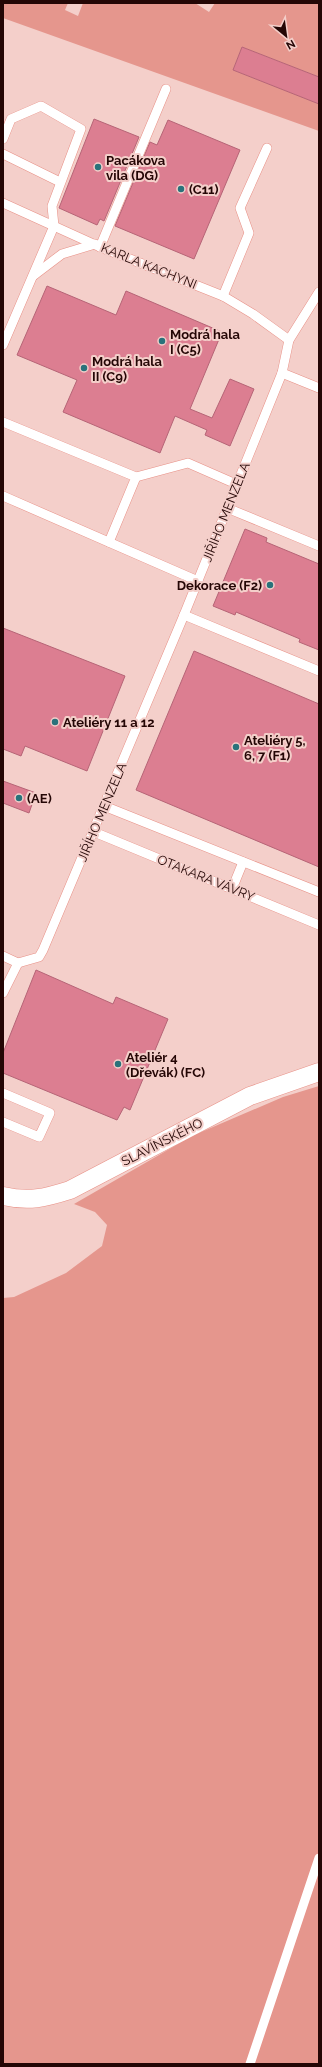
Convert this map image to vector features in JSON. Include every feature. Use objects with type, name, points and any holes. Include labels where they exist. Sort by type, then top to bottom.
[{"type":"street","name":"SLAVÍNSKÉHO","points":[[3,1196],[20,1200],[45,1199],[70,1190],[250,1096],[319,1072]]},
{"type":"lane","points":[[32,277],[62,254],[98,245],[166,89]]},
{"type":"lane","points":[[3,138],[11,119],[41,106],[81,129],[52,206],[54,226],[3,345]]},
{"type":"lane","points":[[223,296],[248,233],[240,208],[266,148]]},
{"type":"lane","points":[[3,154],[60,182]]},
{"type":"lane","name":"KARLA KACHYNI","points":[[3,203],[98,245],[223,296],[253,314],[289,340]]},
{"type":"lane","name":"JIŘÍHO MENZELA","points":[[18,963],[39,957],[94,832],[198,581],[282,373],[289,340],[319,292]]},
{"type":"lane","points":[[282,373],[319,388]]},
{"type":"lane","points":[[3,422],[136,477],[188,464],[236,484]]},
{"type":"lane","points":[[109,542],[136,477]]},
{"type":"lane","points":[[3,496],[198,581]]},
{"type":"lane","points":[[227,508],[319,546]]},
{"type":"lane","points":[[184,615],[319,670]]},
{"type":"lane","points":[[104,806],[319,892]]},
{"type":"lane","name":"OTAKARA VÁVRY","points":[[94,832],[319,925]]},
{"type":"lane","points":[[232,889],[243,862]]},
{"type":"lane","points":[[3,956],[18,963],[3,993]]},
{"type":"lane","points":[[3,1093],[50,1113],[39,1137],[3,1122]]},
{"type":"lane","points":[[250,2064],[319,1858]]},
{"type":"shaded area","points":[[3,3],[68,3],[65,10],[78,16],[83,3],[195,3],[209,12],[215,3],[319,3],[319,77],[242,47],[233,70],[317,103],[319,98],[319,131],[3,18]]},
{"type":"shaded area","points":[[319,1086],[319,2064],[3,2064],[3,1298],[14,1297],[66,1273],[102,1246],[107,1225],[95,1212],[74,1204],[192,1136],[283,1097]]},
{"type":"building","points":[[242,47],[319,77],[319,104],[233,70]]},
{"type":"building","name":"Pacákova vila (DG)","points":[[94,119],[139,137],[104,221],[100,219],[97,225],[59,208]]},
{"type":"building","name":"(C11)","points":[[168,120],[240,150],[194,259],[115,226],[150,142],[157,145]]},
{"type":"building","points":[[47,286],[116,315],[126,291],[222,332],[190,409],[212,418],[230,379],[254,389],[230,446],[205,435],[207,430],[175,416],[160,453],[63,412],[77,380],[17,355]]},
{"type":"building","name":"Dekorace (F2)","points":[[245,529],[267,538],[266,542],[319,564],[319,650],[299,642],[300,639],[236,612],[235,615],[213,606]]},
{"type":"building","name":"Ateliéry 11 a 12","points":[[3,628],[125,676],[87,771],[25,746],[21,756],[3,749]]},
{"type":"building","name":"Ateliéry 5, 6, 7 (F1)","points":[[194,651],[319,704],[319,867],[136,790]]},
{"type":"building","name":"(AE)","points":[[3,781],[36,793],[29,813],[3,803]]},
{"type":"building","points":[[36,970],[113,1004],[116,997],[168,1019],[130,1110],[124,1107],[117,1120],[3,1073],[3,1053]]},
{"type":"place","name":"Pacákova vila (DG)","points":[[98,167]]},
{"type":"place","name":"(C11)","points":[[181,189]]},
{"type":"place","name":"Modrá hala I (C5)","points":[[162,341]]},
{"type":"place","name":"Modrá hala II (C9)","points":[[84,368]]},
{"type":"place","name":"Dekorace (F2)","points":[[270,585]]},
{"type":"place","name":"Ateliéry 11 a 12","points":[[55,722]]},
{"type":"place","name":"Ateliéry 5, 6, 7 (F1)","points":[[236,747]]},
{"type":"place","name":"(AE)","points":[[19,798]]},
{"type":"place","name":"Ateliér 4 (Dřevák) (FC)","points":[[118,1064]]}]
